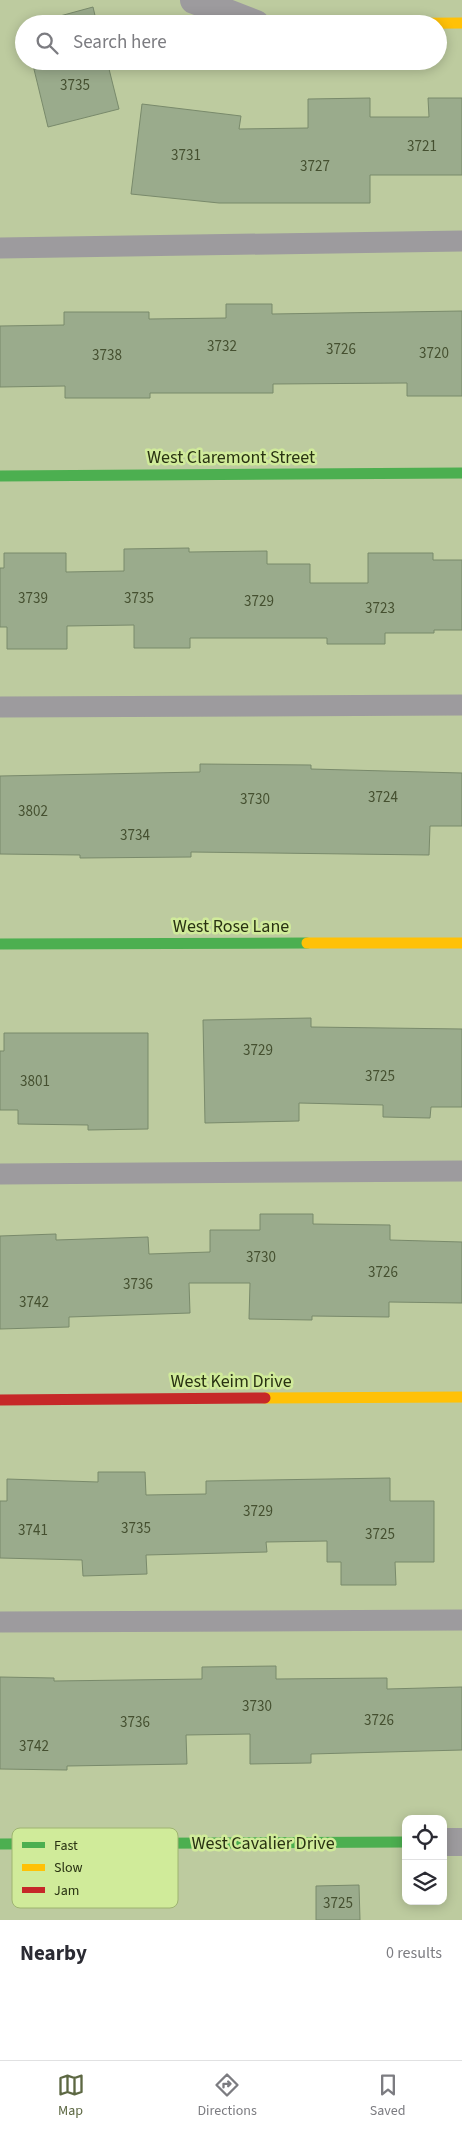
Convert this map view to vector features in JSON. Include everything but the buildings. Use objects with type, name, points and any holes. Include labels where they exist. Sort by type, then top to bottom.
[{"type":"street","points":[[195,1],[232,15]]},
{"type":"street","points":[[447,23],[462,23]]},
{"type":"street","name":"West Claremont Street","points":[[0,476],[462,473]]},
{"type":"street","name":"West Rose Lane","points":[[0,944],[462,943]]},
{"type":"street","name":"West Keim Drive","points":[[0,1400],[462,1397]]},
{"type":"street","name":"West Cavalier Drive","points":[[178,1843],[402,1842]]},
{"type":"street","points":[[447,1842],[462,1842]]},
{"type":"lane","points":[[0,248],[462,242]]},
{"type":"lane","points":[[0,707],[462,705]]},
{"type":"lane","points":[[0,1174],[462,1170]]},
{"type":"lane","points":[[0,1622],[462,1620]]},
{"type":"traffic: fast","points":[[0,476],[462,473]]},
{"type":"traffic: fast","points":[[0,944],[307,943]]},
{"type":"traffic: fast","points":[[178,1843],[402,1842]]},
{"type":"traffic: fast","points":[[0,1844],[12,1844]]},
{"type":"traffic: slow","points":[[447,23],[462,23]]},
{"type":"traffic: slow","points":[[307,943],[462,943]]},
{"type":"traffic: slow","points":[[265,1398],[462,1397]]},
{"type":"traffic: jam","points":[[0,1400],[265,1398]]}]
